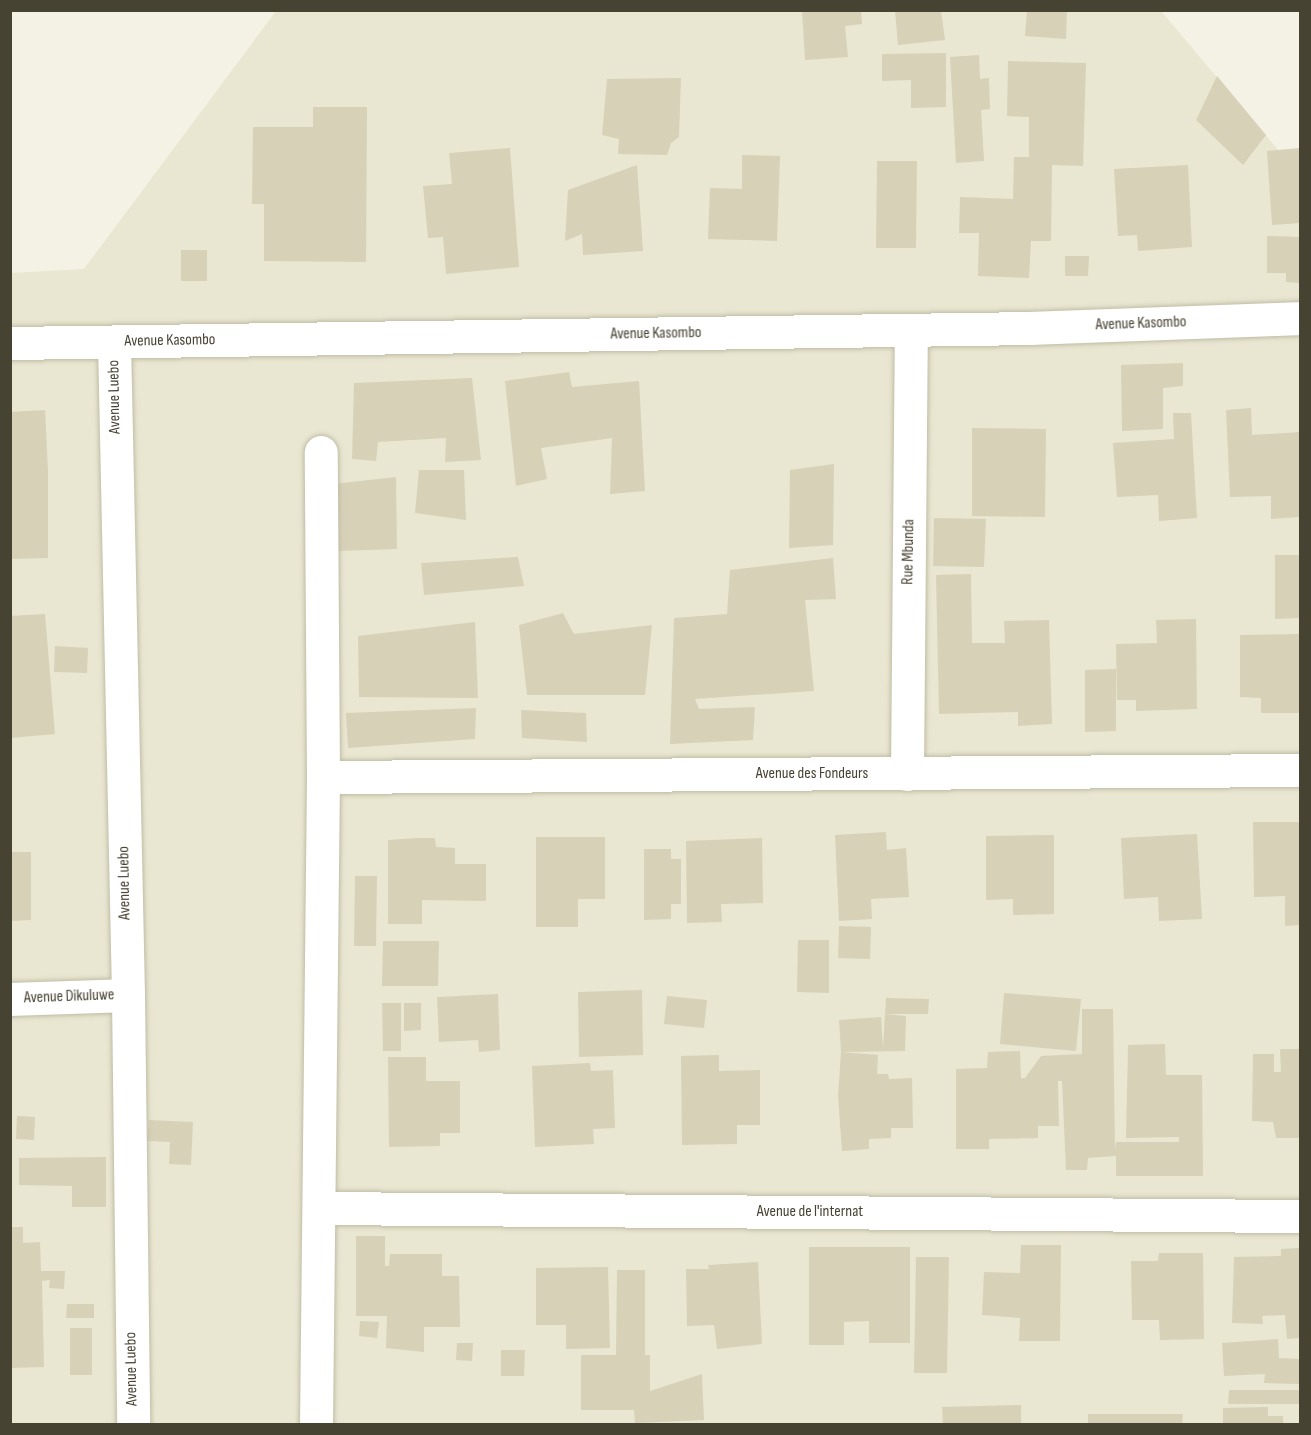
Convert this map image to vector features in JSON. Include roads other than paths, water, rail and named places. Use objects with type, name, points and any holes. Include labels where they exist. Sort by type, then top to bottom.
[{"type":"street","name":"Avenue Kasombo","points":[[10,343],[911,330],[1300,318]]},
{"type":"street","name":"Rue Mbunda","points":[[907,774],[911,330]]},
{"type":"street","name":"Avenue Luebo","points":[[114,342],[128,995],[133,1425]]},
{"type":"street","points":[[316,1425],[323,777],[321,452]]},
{"type":"street","name":"Avenue des Fondeurs","points":[[323,777],[1300,770]]},
{"type":"street","name":"Avenue Dikuluwe","points":[[10,999],[128,995]]},
{"type":"street","name":"Avenue de l'internat","points":[[319,1208],[1300,1216]]}]
